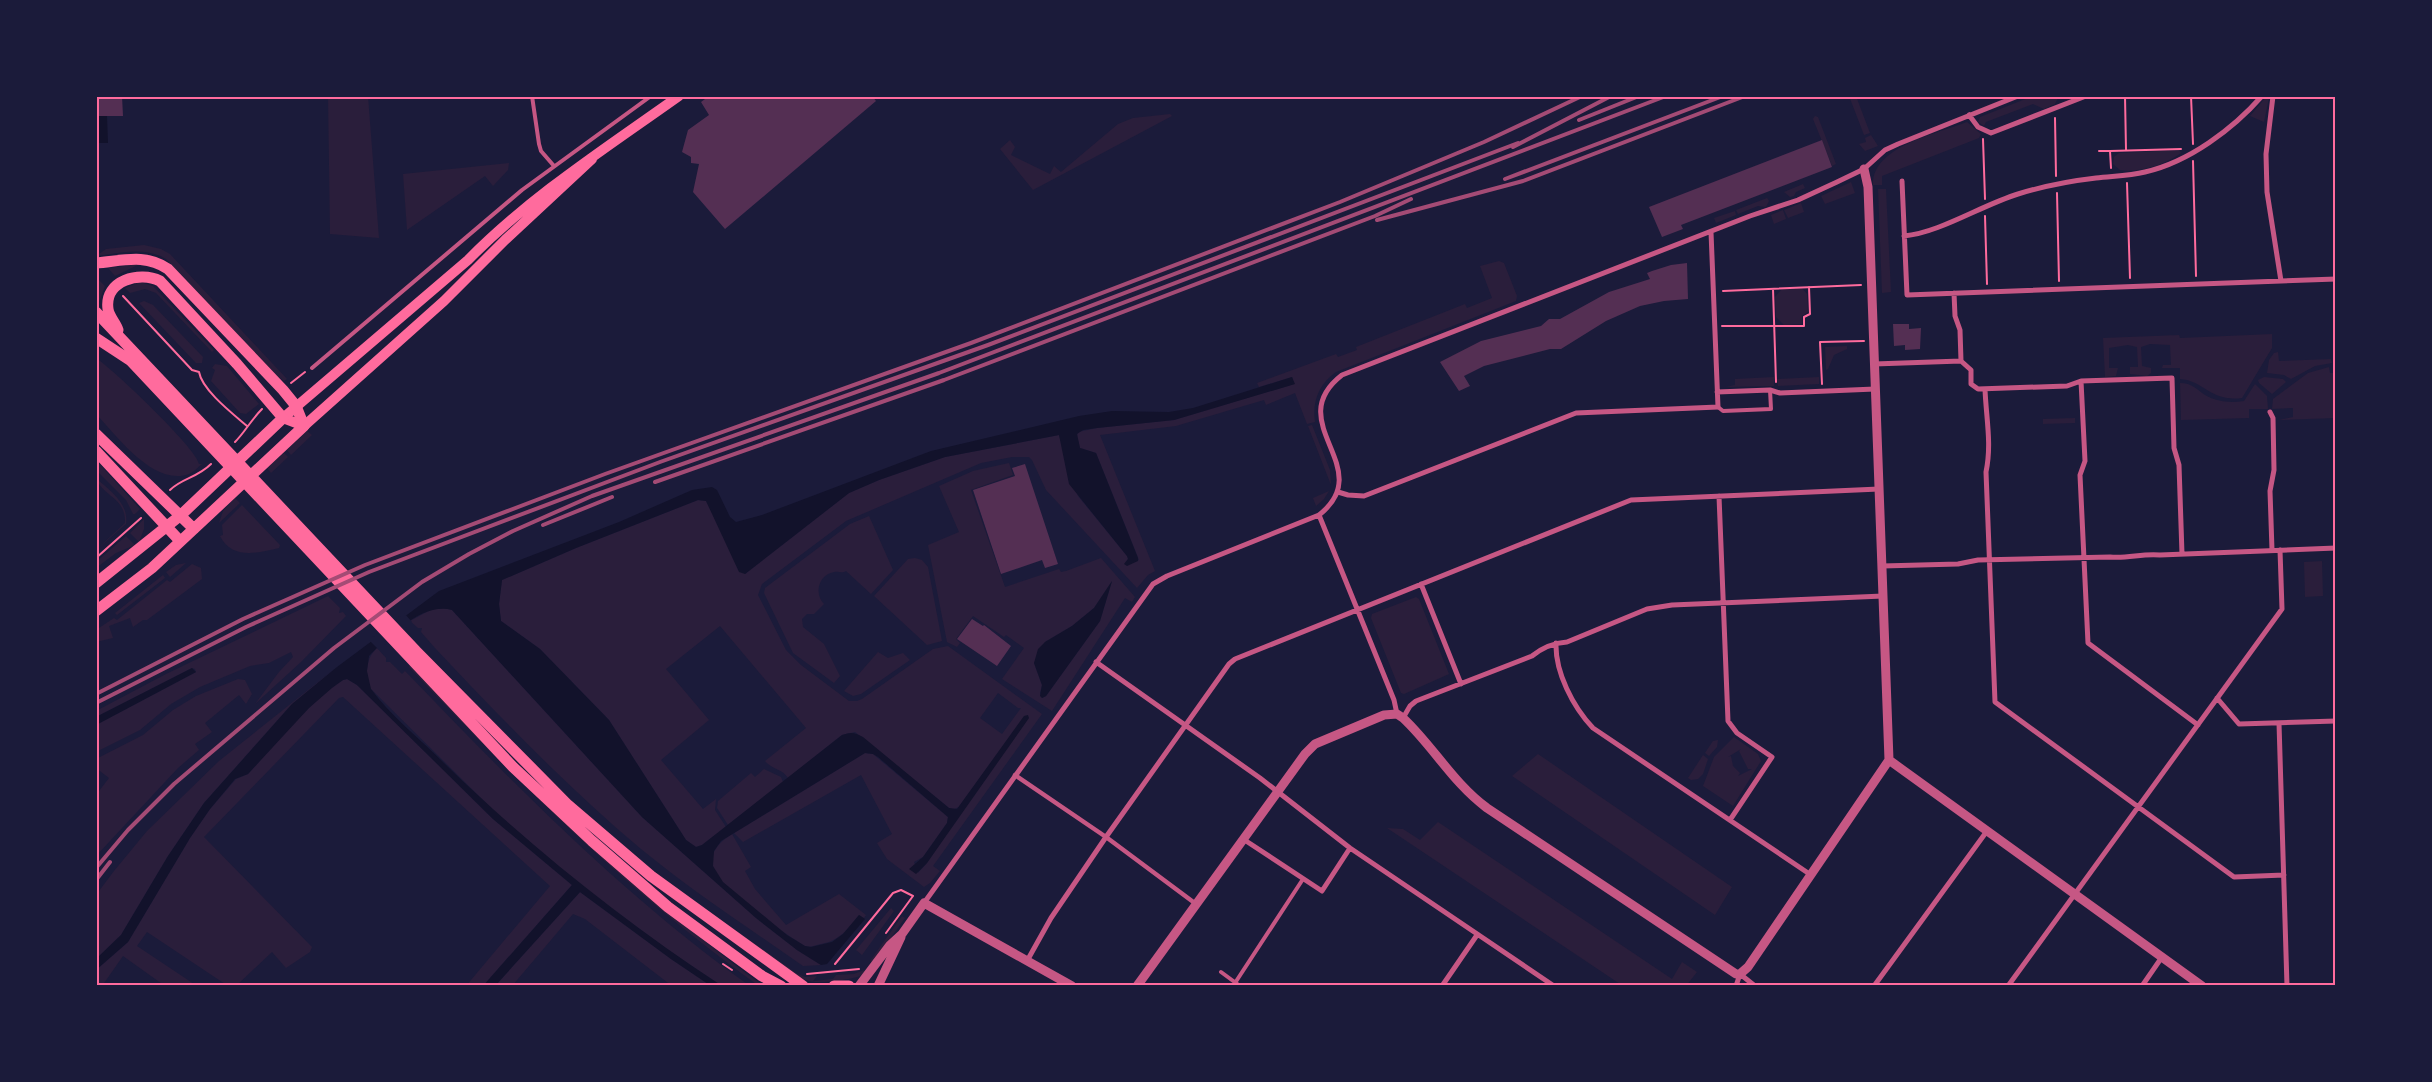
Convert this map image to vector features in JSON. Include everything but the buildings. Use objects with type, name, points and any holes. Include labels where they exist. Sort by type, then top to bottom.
[{"type":"main road","points":[[96,583],[181,515],[296,406],[468,260],[492,235],[556,183],[679,96]]},
{"type":"main road","points":[[96,611],[152,568],[304,426],[444,301],[526,220],[592,159]]},
{"type":"main road","points":[[99,262],[143,259],[157,262],[168,269],[283,390],[296,406],[304,426]]},
{"type":"main road","points":[[121,339],[118,327],[108,309],[117,295],[121,283],[139,276],[146,276],[160,282],[237,364],[283,418],[304,426]]},
{"type":"main road","points":[[96,312],[208,437],[412,655],[513,767],[592,841],[668,907],[762,976],[781,986]]},
{"type":"main road","points":[[96,324],[208,437]]},
{"type":"main road","points":[[96,338],[131,361]]},
{"type":"main road","points":[[96,434],[194,529]]},
{"type":"main road","points":[[96,451],[180,541]]},
{"type":"main road","points":[[412,655],[598,832],[667,888],[803,986]]},
{"type":"main road","points":[[762,976],[772,986]]},
{"type":"main road","points":[[834,986],[849,986]]},
{"type":"street","points":[[859,986],[890,945],[902,934],[1148,590],[1159,579],[1320,515],[1335,500],[1338,492],[1339,471],[1320,414],[1324,394],[1333,381],[1342,375],[1798,200],[1864,168],[1892,147],[2018,96]]},
{"type":"street","points":[[1969,116],[1978,127],[1991,134],[2086,96]]},
{"type":"street","points":[[1904,236],[1924,233],[1985,206],[2056,184],[2127,175],[2160,168],[2193,152],[2240,119],[2262,96]]},
{"type":"street","points":[[2274,96],[2267,149],[2266,178],[2269,217],[2280,281]]},
{"type":"street","points":[[1736,986],[1740,974],[1748,967],[1889,760],[1868,187],[1864,168]]},
{"type":"street","points":[[1902,182],[1907,295],[2336,279]]},
{"type":"street","points":[[1338,492],[1356,496],[1371,494],[1576,413],[1718,407],[1711,232]]},
{"type":"street","points":[[1954,293],[1955,316],[1960,330],[1961,360],[1971,370],[1971,384],[1973,387],[1985,389],[2067,386],[2082,381],[2172,378],[2174,448],[2179,465],[2182,554]]},
{"type":"street","points":[[1874,364],[1961,360]]},
{"type":"street","points":[[2082,381],[2085,461],[2080,475],[2088,643],[2198,725]]},
{"type":"street","points":[[1717,392],[1822,392],[1875,389]]},
{"type":"street","points":[[1985,389],[1986,428],[1989,436],[1990,454],[1986,472],[1991,561],[1995,702],[2234,877],[2284,875]]},
{"type":"street","points":[[2270,412],[2273,418],[2274,470],[2270,491],[2272,550]]},
{"type":"street","points":[[1027,961],[1051,918],[1106,837],[1235,659],[1631,500],[1879,489]]},
{"type":"street","points":[[1719,496],[1728,721],[1737,733],[1772,757],[1730,820]]},
{"type":"street","points":[[1320,515],[1400,716],[1470,795],[1725,969],[1740,974],[1755,986]]},
{"type":"street","points":[[1882,566],[2123,558],[2142,554],[2336,548]]},
{"type":"street","points":[[2008,986],[2282,610],[2280,550]]},
{"type":"street","points":[[1421,584],[1461,684]]},
{"type":"street","points":[[1137,986],[1277,792],[1315,744],[1384,715],[1400,716],[1416,701],[1532,656],[1540,649],[1556,643],[1568,642],[1653,608],[1672,605],[1883,596]]},
{"type":"street","points":[[1556,643],[1558,664],[1574,702],[1582,716],[1593,728],[1811,875]]},
{"type":"street","points":[[1096,662],[1277,792],[1350,848],[1554,986]]},
{"type":"street","points":[[2217,698],[2239,724],[2336,721]]},
{"type":"street","points":[[2279,723],[2287,986]]},
{"type":"street","points":[[1889,760],[2202,986]]},
{"type":"street","points":[[1015,775],[1106,837],[1196,904]]},
{"type":"street","points":[[1874,986],[1987,830]]},
{"type":"street","points":[[1243,839],[1322,891],[1350,848]]},
{"type":"street","points":[[924,903],[1072,986]]},
{"type":"street","points":[[878,986],[896,951],[902,934]]},
{"type":"street","points":[[1442,986],[1477,935]]},
{"type":"street","points":[[2142,986],[2162,958]]},
{"type":"lane","points":[[532,96],[541,151],[554,166]]},
{"type":"lane","points":[[312,368],[482,222],[554,166],[651,96]]},
{"type":"lane","points":[[1718,407],[1724,411],[1771,409],[1773,391]]},
{"type":"lane","points":[[1235,983],[1303,879]]},
{"type":"lane","points":[[1221,972],[1240,986]]},
{"type":"path","points":[[2125,96],[2126,150]]},
{"type":"path","points":[[2191,96],[2197,284]]},
{"type":"path","points":[[2055,108],[2059,289]]},
{"type":"path","points":[[2099,151],[2185,149],[2193,152]]},
{"type":"path","points":[[2110,151],[2112,177]]},
{"type":"path","points":[[2127,175],[2130,286]]},
{"type":"path","points":[[1730,291],[1782,287],[1852,286]]},
{"type":"path","points":[[1731,326],[1804,326],[1804,317],[1810,314],[1809,287]]},
{"type":"path","points":[[1773,289],[1773,391]]},
{"type":"path","points":[[117,295],[192,370],[199,372],[201,380],[231,413],[247,426]]},
{"type":"path","points":[[1822,392],[1820,342],[1873,340]]},
{"type":"path","points":[[283,390],[312,368]]},
{"type":"path","points":[[228,448],[269,402]]},
{"type":"path","points":[[162,497],[178,482],[188,481],[200,474],[214,461]]},
{"type":"path","points":[[96,558],[150,509]]},
{"type":"path","points":[[835,964],[893,893],[901,890],[913,896],[881,940]]},
{"type":"path","points":[[803,973],[855,970],[863,965]]},
{"type":"shaded area","points":[[328,96],[368,96],[379,238],[330,234]]},
{"type":"shaded area","points":[[1849,96],[1856,96],[1870,133],[1864,135]]},
{"type":"shaded area","points":[[2033,96],[2059,96],[2055,104],[2044,109],[2033,104],[1986,122],[1984,126],[1978,122],[1980,117]]},
{"type":"shaded area","points":[[2266,97],[2269,98],[2264,122],[2250,116]]},
{"type":"shaded area","points":[[1170,114],[1172,116],[1033,190],[1000,149],[1010,140],[1015,147],[1011,155],[1050,174],[1054,166],[1061,172],[1118,124],[1133,118]]},
{"type":"shaded area","points":[[96,116],[107,116],[108,143],[96,143]]},
{"type":"shaded area","points":[[1815,116],[1818,117],[1836,164],[1832,166],[1813,119]]},
{"type":"shaded area","points":[[1967,122],[1981,134],[1979,138],[1882,176],[1882,185],[1873,185],[1876,172],[1883,160],[1894,151],[1908,143]]},
{"type":"shaded area","points":[[1871,135],[1878,146],[1865,151],[1859,144],[1866,142],[1865,138]]},
{"type":"shaded area","points":[[2179,150],[2181,153],[2175,157],[2143,169],[2120,170],[2113,164],[2114,157],[2119,153]]},
{"type":"shaded area","points":[[509,163],[508,170],[493,186],[485,176],[407,230],[403,174]]},
{"type":"shaded area","points":[[1851,182],[1855,193],[1825,204],[1821,196]]},
{"type":"shaded area","points":[[1803,184],[1805,188],[1796,192],[1794,196],[1790,197],[1784,192]]},
{"type":"shaded area","points":[[1878,189],[1886,189],[1891,292],[1882,293]]},
{"type":"shaded area","points":[[1767,198],[1769,201],[1766,207],[1758,206],[1738,214],[1736,210]]},
{"type":"shaded area","points":[[1801,203],[1804,212],[1788,218],[1784,210]]},
{"type":"shaded area","points":[[1783,210],[1786,219],[1774,224],[1771,215]]},
{"type":"shaded area","points":[[1735,211],[1736,215],[1716,223],[1714,218]]},
{"type":"shaded area","points":[[144,245],[161,249],[170,254],[287,379],[284,381],[276,375],[166,259],[158,255],[141,252],[123,252],[96,256],[106,249]]},
{"type":"shaded area","points":[[1499,261],[1504,263],[1517,296],[1516,301],[1336,372],[1325,382],[1318,394],[1314,414],[1315,422],[1307,424],[1295,393],[1266,405],[1264,400],[1176,426],[1100,435],[1155,571],[1148,575],[1137,588],[1046,490],[1029,457],[1012,457],[981,463],[846,521],[762,584],[758,595],[786,650],[801,665],[849,701],[862,699],[933,649],[948,646],[1042,714],[933,866],[940,871],[924,887],[887,859],[877,843],[892,834],[861,775],[743,842],[734,833],[865,753],[873,754],[948,817],[947,823],[923,857],[914,862],[918,873],[927,863],[1026,715],[959,807],[954,809],[949,808],[855,732],[842,735],[788,778],[765,761],[806,728],[720,626],[666,669],[709,720],[661,760],[703,809],[716,799],[715,810],[726,827],[702,845],[696,847],[686,840],[609,720],[540,649],[501,621],[499,604],[502,580],[576,548],[698,500],[706,501],[745,574],[849,493],[879,480],[945,457],[1059,435],[1078,496],[1127,556],[1128,559],[1125,563],[1139,560],[1096,453],[1080,448],[1078,432],[1097,428],[1174,420],[1294,384],[1292,377],[1259,387],[1257,383],[1336,354],[1338,357],[1357,350],[1356,347],[1465,304],[1467,308],[1492,298],[1480,266]],"holes":[[[998,693],[1018,708],[1021,708],[1002,734],[980,718]]]},
{"type":"shaded area","points":[[140,264],[115,276],[108,268]]},
{"type":"shaded area","points":[[96,277],[105,286],[99,302],[96,304]]},
{"type":"shaded area","points":[[140,282],[153,286],[214,350],[212,352],[156,293],[145,289],[130,293],[125,288]]},
{"type":"shaded area","points":[[1802,288],[1807,294],[1808,312],[1802,316],[1802,324],[1784,325],[1776,317],[1775,297],[1782,289]]},
{"type":"shaded area","points":[[144,301],[153,305],[203,357],[202,363],[196,363],[139,303]]},
{"type":"shaded area","points":[[2272,334],[2272,348],[2242,398],[2222,397],[2196,383],[2180,379],[2180,368],[2162,368],[2163,365],[2171,365],[2170,345],[2150,344],[2141,347],[2142,366],[2151,368],[2151,373],[2147,376],[2130,374],[2130,367],[2138,367],[2137,347],[2128,345],[2109,348],[2109,368],[2118,368],[2116,376],[2105,377],[2103,338],[2179,335],[2180,338]]},
{"type":"shaded area","points":[[1847,346],[1847,349],[1834,355],[1826,370],[1825,347]]},
{"type":"shaded area","points":[[2278,352],[2279,361],[2331,359],[2332,363],[2315,366],[2291,379],[2284,375],[2267,373],[2269,360],[2274,353]]},
{"type":"shaded area","points":[[96,358],[154,410],[185,443],[199,464],[202,464],[189,474],[176,476],[163,473],[150,467],[125,446],[96,414]]},
{"type":"shaded area","points":[[215,364],[227,366],[259,404],[246,414],[240,413],[211,381],[215,370],[212,368]]},
{"type":"shaded area","points":[[2329,367],[2330,373],[2336,373],[2336,418],[2279,420],[2293,417],[2293,408],[2272,409],[2273,399],[2308,373]]},
{"type":"shaded area","points":[[1292,377],[1295,384],[1174,420],[1083,430],[1077,434],[1080,448],[1096,453],[1138,558],[1138,561],[1127,566],[1124,564],[1128,559],[1127,556],[1069,484],[1059,435],[945,457],[879,480],[849,493],[745,574],[739,572],[706,501],[698,500],[576,548],[502,580],[499,604],[501,621],[540,649],[609,720],[686,840],[696,847],[702,845],[842,735],[848,733],[855,733],[863,737],[949,808],[957,809],[1024,716],[1028,715],[1029,718],[927,863],[916,874],[909,869],[923,857],[947,823],[948,817],[873,754],[865,753],[721,841],[714,851],[713,866],[723,882],[787,935],[805,946],[811,947],[832,942],[843,934],[859,915],[865,919],[827,964],[821,965],[797,950],[756,918],[642,817],[452,610],[441,609],[430,611],[407,622],[369,656],[367,671],[371,689],[406,727],[476,793],[577,881],[648,935],[722,986],[711,986],[580,892],[495,986],[483,986],[572,885],[493,819],[357,685],[347,679],[332,688],[309,708],[248,774],[235,779],[210,809],[190,838],[128,942],[96,970],[96,959],[121,935],[168,856],[204,803],[292,704],[337,667],[439,591],[619,522],[692,490],[712,487],[717,490],[730,517],[736,522],[762,515],[931,451],[1079,416],[1112,411],[1169,412],[1193,408]]},
{"type":"shaded area","points":[[1774,377],[1774,386],[1726,387],[1735,385],[1735,379]]},
{"type":"shaded area","points":[[1819,377],[1819,384],[1778,386],[1777,379]]},
{"type":"shaded area","points":[[2264,377],[2283,379],[2286,382],[2272,394],[2259,383],[2258,380]]},
{"type":"shaded area","points":[[2180,383],[2191,385],[2205,395],[2219,401],[2229,402],[2244,401],[2255,384],[2267,396],[2268,409],[2249,409],[2249,418],[2181,420]]},
{"type":"shaded area","points":[[2075,418],[2075,423],[2043,424],[2043,419]]},
{"type":"shaded area","points":[[1312,425],[1330,470],[1331,485],[1308,426]]},
{"type":"shaded area","points":[[307,431],[312,435],[291,455],[287,450]]},
{"type":"shaded area","points":[[284,453],[288,457],[271,473],[267,468]]},
{"type":"shaded area","points":[[96,460],[140,509],[135,514],[133,514],[126,500],[96,470]]},
{"type":"shaded area","points":[[1009,463],[1013,475],[971,490],[1005,587],[1059,569],[1061,572],[1066,571],[1101,558],[1135,597],[1132,602],[1125,598],[1052,711],[1002,679],[1024,648],[1006,635],[1004,637],[973,616],[956,639],[960,643],[957,647],[947,642],[928,545],[959,532],[939,486],[973,471]],"holes":[[[1112,581],[1100,621],[1046,696],[1042,698],[1040,693],[1042,685],[1034,663],[1045,642],[1072,626],[1094,608]]]},
{"type":"shaded area","points":[[96,478],[122,504],[125,510],[126,524],[96,550],[125,523],[122,508],[99,484]]},
{"type":"shaded area","points":[[1329,491],[1324,499],[1316,506],[1313,498]]},
{"type":"shaded area","points":[[235,498],[240,503],[219,523],[223,511]]},
{"type":"shaded area","points":[[242,505],[280,545],[279,548],[263,552],[246,553],[231,549],[225,544],[220,536],[223,535],[222,525]]},
{"type":"shaded area","points":[[869,516],[893,570],[871,594],[846,571],[829,574],[824,577],[819,585],[819,595],[824,604],[814,614],[807,614],[802,619],[803,627],[824,644],[840,676],[834,683],[793,653],[764,593],[765,588],[850,524]]},
{"type":"shaded area","points":[[144,519],[144,529],[139,542],[130,533]]},
{"type":"shaded area","points":[[126,536],[135,545],[116,553],[96,568],[96,562]]},
{"type":"shaded area","points":[[908,559],[922,560],[928,567],[942,641],[927,645],[874,596]]},
{"type":"shaded area","points":[[2322,561],[2323,596],[2305,597],[2304,562]]},
{"type":"shaded area","points":[[186,563],[170,577],[166,572],[176,565]]},
{"type":"shaded area","points":[[192,564],[201,568],[202,579],[147,620],[143,620],[133,627],[130,618],[109,626],[113,638],[96,642],[96,630],[114,618],[117,620],[167,580],[170,582]]},
{"type":"shaded area","points":[[163,575],[165,578],[117,615],[115,613]]},
{"type":"shaded area","points":[[1112,581],[1100,621],[1046,696],[1042,698],[1040,696],[1042,685],[1034,663],[1038,649],[1045,642],[1072,626],[1094,608]]},
{"type":"shaded area","points":[[328,596],[340,608],[339,613],[343,612],[346,616],[301,662],[255,704],[293,657],[291,652],[269,663],[250,666],[200,687],[171,704],[140,730],[96,752],[96,725],[196,672],[195,669],[192,668],[96,717],[96,711],[166,674]]},
{"type":"shaded area","points":[[1416,597],[1419,599],[1449,674],[1404,694],[1401,693],[1371,618],[1372,614]]},
{"type":"shaded area","points":[[444,608],[452,610],[642,817],[756,918],[797,950],[821,965],[803,966],[700,894],[660,865],[561,777],[435,648],[421,632],[422,628],[418,628],[410,621],[432,609]]},
{"type":"shaded area","points":[[377,648],[386,658],[386,662],[390,662],[402,674],[405,671],[486,755],[613,876],[703,951],[750,986],[722,986],[668,950],[579,884],[495,812],[371,689],[367,678],[367,667],[370,657]]},
{"type":"shaded area","points":[[425,652],[525,756],[577,806],[631,853],[692,899],[796,973],[805,977],[817,976],[813,981],[833,979],[836,975],[854,974],[864,970],[866,973],[842,980],[820,982],[810,981],[800,978],[761,952],[661,879],[601,831],[510,744]]},
{"type":"shaded area","points":[[878,652],[888,658],[903,653],[910,660],[861,694],[853,696],[844,691]]},
{"type":"shaded area","points":[[410,665],[581,833],[625,873],[716,950],[764,986],[759,986],[711,950],[620,875],[491,752],[409,667]]},
{"type":"shaded area","points":[[337,667],[292,704],[204,803],[168,856],[121,935],[96,959],[96,895],[147,831],[219,761]]},
{"type":"shaded area","points":[[192,668],[196,672],[96,725],[96,717]]},
{"type":"shaded area","points":[[238,679],[245,680],[252,694],[246,704],[239,695],[205,723],[212,732],[195,744],[199,750],[178,768],[96,856],[96,795],[109,778],[96,768],[96,759],[143,735],[173,710],[196,696]]},
{"type":"shaded area","points":[[347,679],[357,685],[493,819],[572,885],[483,986],[466,986],[550,886],[343,697],[339,698],[204,837],[312,947],[310,952],[286,968],[272,952],[236,986],[228,986],[147,932],[137,946],[197,986],[165,986],[123,956],[102,986],[96,986],[96,970],[128,942],[190,838],[210,809],[236,779],[248,774],[311,706],[338,683]]},
{"type":"shaded area","points":[[1734,737],[1758,754],[1761,761],[1733,806],[1703,786],[1714,757]],"holes":[[[1741,749],[1739,751],[1748,769],[1752,769],[1738,776],[1740,773],[1733,766],[1731,756],[1728,757]]]},
{"type":"shaded area","points":[[1718,740],[1717,747],[1709,756],[1705,753],[1713,741]]},
{"type":"shaded area","points":[[1538,754],[1732,887],[1715,915],[1512,776]]},
{"type":"shaded area","points":[[1703,755],[1708,759],[1703,774],[1698,779],[1691,780],[1688,778]]},
{"type":"shaded area","points":[[764,769],[781,777],[783,782],[728,825],[717,808],[718,801],[751,773],[755,777]]},
{"type":"shaded area","points":[[1438,822],[1672,979],[1682,962],[1697,972],[1686,986],[1623,986],[1387,828],[1403,829],[1420,840]]},
{"type":"shaded area","points":[[732,834],[751,867],[745,871],[755,889],[786,925],[839,894],[866,915],[864,918],[859,915],[847,930],[833,940],[812,947],[805,946],[743,902],[715,872],[712,860],[715,850]]},
{"type":"shaded area","points":[[580,892],[711,986],[672,986],[585,919],[573,914],[512,986],[495,986]]},
{"type":"shaded area","points":[[891,908],[894,911],[862,955],[856,950]]},
{"type":"shaded area","points":[[902,916],[905,918],[873,963],[870,961]]},
{"type":"pier","points":[[404,613],[412,622],[379,650],[369,640]]},
{"type":"railway","points":[[96,694],[243,619],[365,565],[605,474],[971,343],[1340,202],[1484,142],[1582,96]]},
{"type":"railway","points":[[1513,147],[1611,96]]},
{"type":"railway","points":[[1579,120],[1639,96]]},
{"type":"railway","points":[[96,868],[128,830],[174,784],[334,648],[422,582],[513,531],[592,496],[939,373],[1666,96]]},
{"type":"railway","points":[[1505,179],[1723,96]]},
{"type":"railway","points":[[1377,220],[1523,181],[1745,96]]},
{"type":"railway","points":[[96,703],[246,627],[369,572],[660,462],[988,345],[1518,143]]},
{"type":"railway","points":[[655,482],[944,380],[1375,216],[1411,199]]},
{"type":"railway","points":[[543,525],[612,497]]},
{"type":"railway","points":[[96,880],[110,862]]}]
